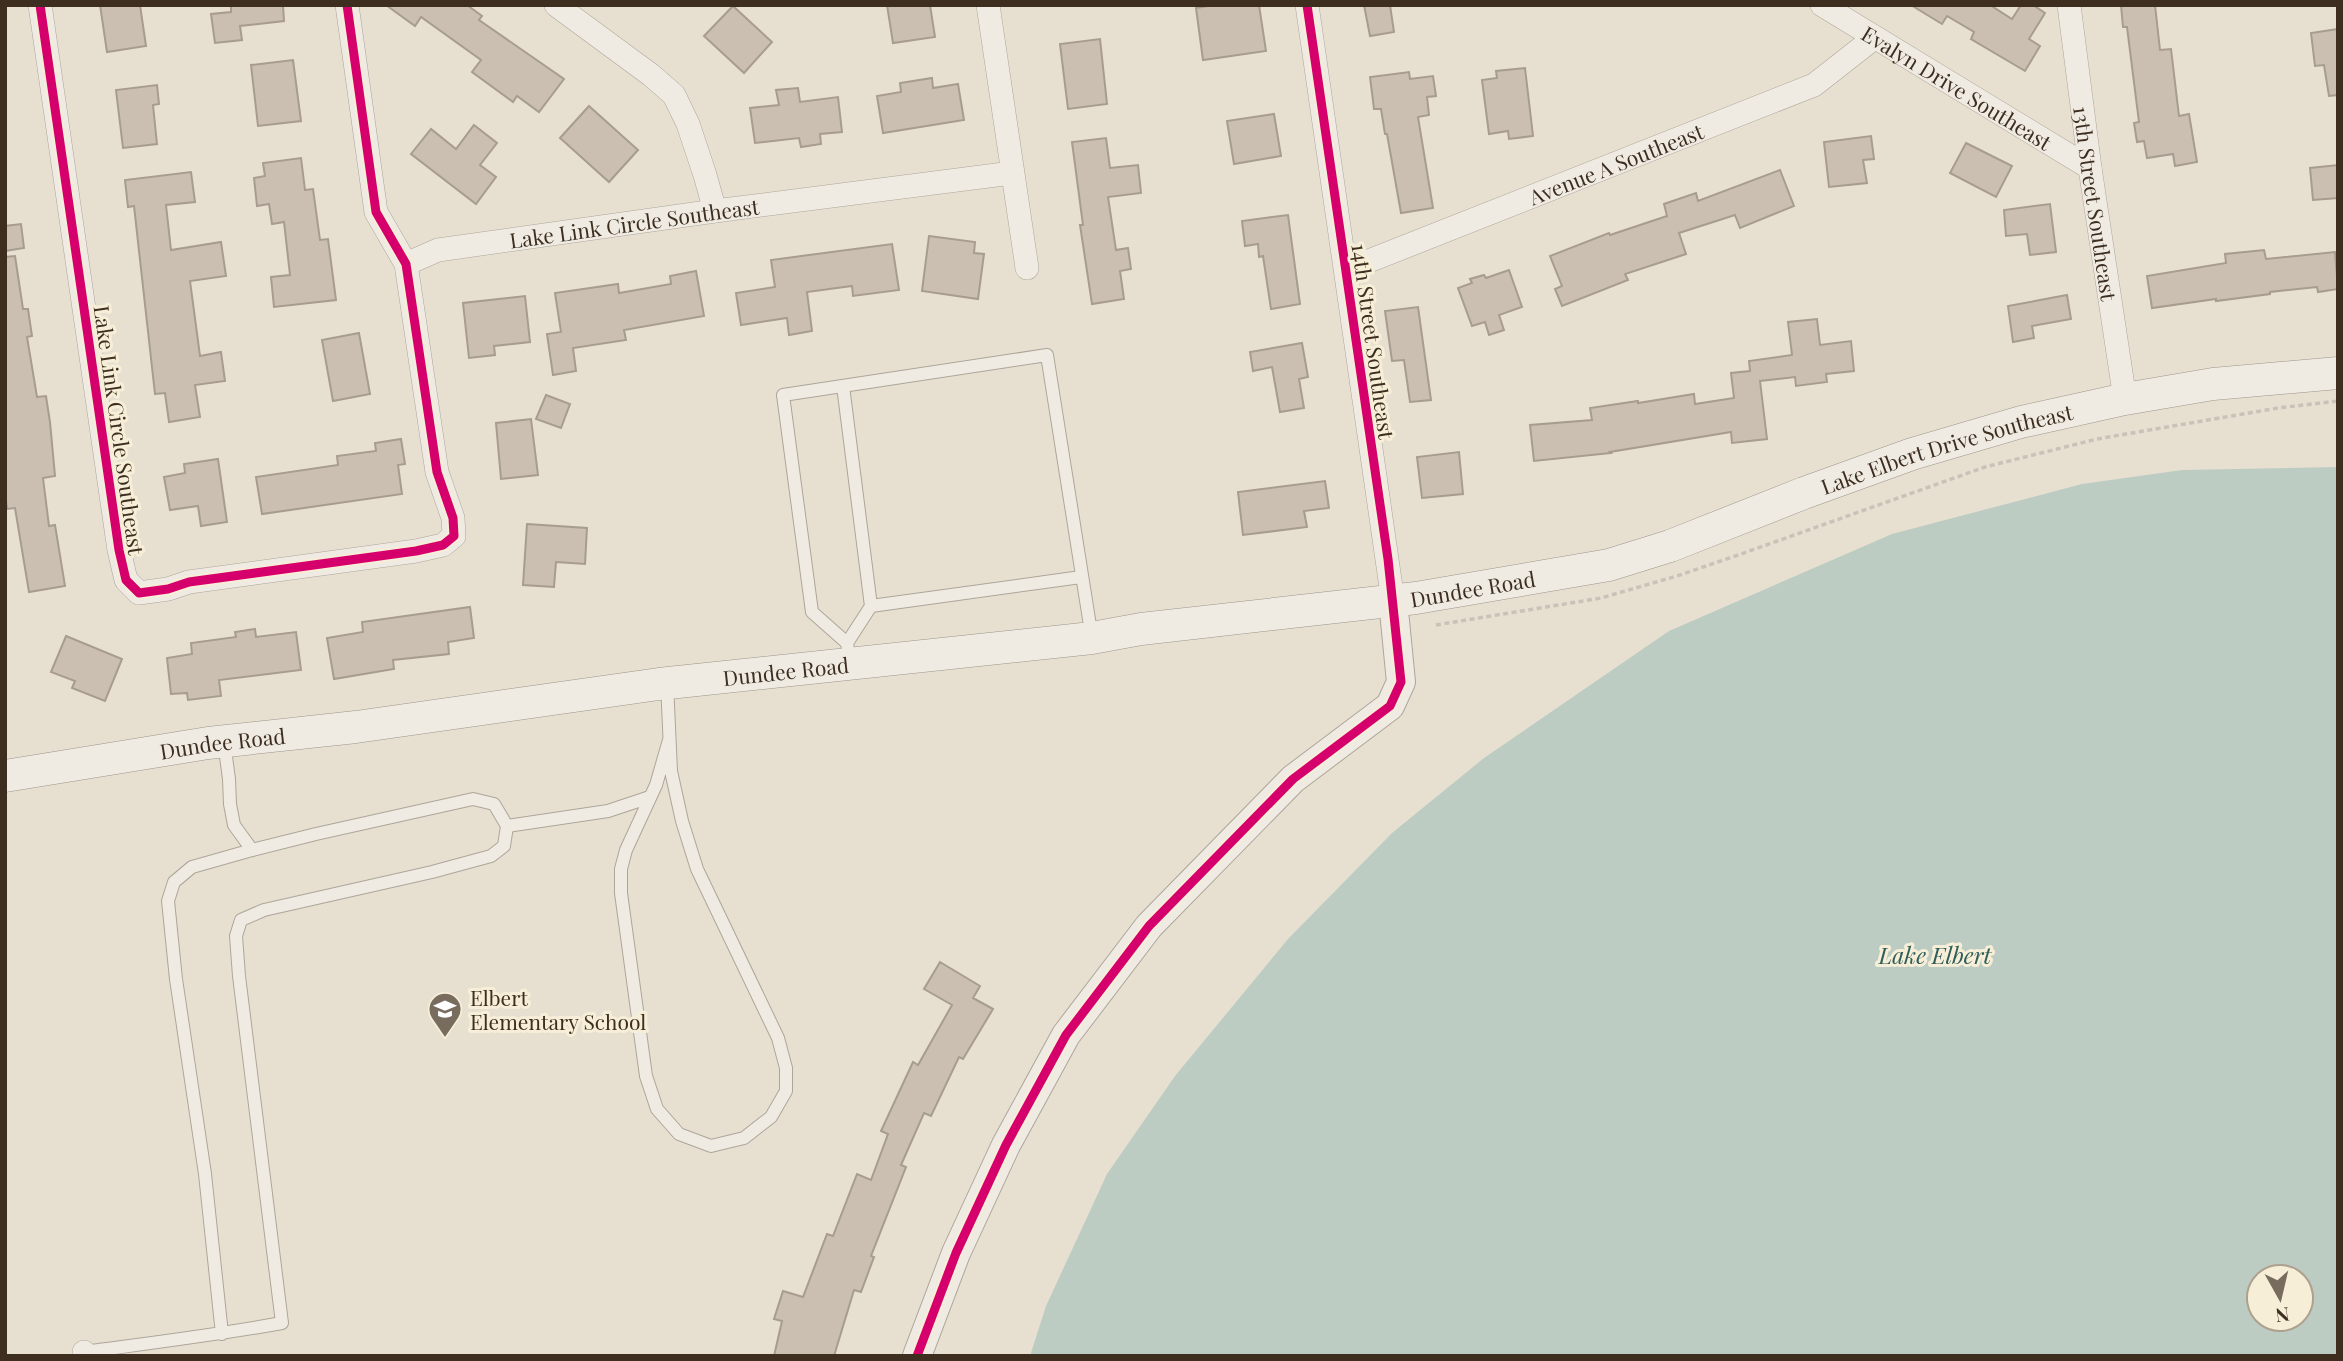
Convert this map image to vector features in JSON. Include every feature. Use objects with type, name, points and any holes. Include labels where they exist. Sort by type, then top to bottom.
[{"type":"main road","name":"Lake Elbert Drive Southeast","points":[[1567,572],[1609,565],[1671,546],[1912,454],[2021,422],[2125,398],[2213,384],[2338,373]]},
{"type":"main road","name":"Dundee Road","points":[[5,776],[224,741],[356,727],[667,683],[849,652],[1092,638],[1142,629],[1393,601],[1567,572]]},
{"type":"street","name":"Lake Link Circle Southeast","points":[[40,5],[119,550],[126,580],[139,593],[168,589],[189,582],[416,551],[443,545],[454,536],[453,518],[437,472],[406,264],[438,250],[1012,173]]},
{"type":"street","points":[[347,5],[376,212],[406,264]]},
{"type":"street","points":[[556,5],[652,75],[674,96],[688,124],[715,211]]},
{"type":"street","points":[[988,5],[1027,268]]},
{"type":"street","name":"14th Street Southeast","points":[[917,1356],[967,1229],[1006,1146],[1066,1035],[1149,926],[1293,779],[1390,706],[1401,682],[1393,601],[1307,5]]},
{"type":"street","name":"Evalyn Drive Southeast","points":[[1822,5],[2090,168]]},
{"type":"street","name":"13th Street Southeast","points":[[2069,5],[2090,168],[2125,398]]},
{"type":"street","name":"Avenue A Southeast","points":[[1346,270],[1814,85],[1874,38]]},
{"type":"lane","points":[[843,386],[871,606],[849,652],[812,612],[783,395],[1047,355],[1092,638]]},
{"type":"lane","points":[[871,606],[1081,577]]},
{"type":"lane","points":[[667,683],[670,740],[671,771],[682,821],[697,869],[778,1038],[786,1068],[786,1091],[771,1117],[744,1138],[711,1146],[679,1134],[657,1109],[646,1076],[621,893],[621,869],[626,850],[650,797],[670,740]]},
{"type":"lane","points":[[224,741],[234,825],[252,850]]},
{"type":"lane","points":[[507,826],[608,811],[650,797]]},
{"type":"lane","points":[[84,1354],[222,1334],[282,1323],[239,976],[236,936],[242,920],[264,910],[491,856],[503,846],[507,826],[494,804],[473,799],[316,834],[192,867],[173,882],[168,901],[205,1174],[222,1334]]},
{"type":"path","points":[[1436,625],[1601,598],[1716,563],[1985,467],[2097,439],[2278,408],[2338,401]]},
{"type":"water","name":"Lake Elbert","points":[[2338,467],[2338,1356],[1030,1356],[1046,1306],[1107,1174],[1175,1076],[1288,939],[1392,833],[1484,758],[1669,631],[1892,534],[2082,484],[2182,470]]},
{"type":"building","points":[[100,5],[140,5],[146,46],[107,52]]},
{"type":"building","points":[[231,5],[283,5],[284,21],[240,26],[242,40],[215,43],[211,14],[231,12]]},
{"type":"building","points":[[386,5],[467,5],[482,16],[479,20],[564,79],[539,112],[517,96],[513,102],[472,72],[481,60],[421,17],[415,26]]},
{"type":"building","points":[[887,5],[930,5],[935,37],[893,43]]},
{"type":"building","points":[[1214,5],[1259,5],[1266,51],[1203,60],[1196,8]]},
{"type":"building","points":[[1364,5],[1390,5],[1394,32],[1370,36]]},
{"type":"building","points":[[1911,5],[1990,5],[2012,19],[2021,5],[2033,5],[2045,13],[2029,39],[2040,46],[2025,71],[1971,39],[1974,32],[1947,16],[1942,24]]},
{"type":"building","points":[[2121,5],[2155,5],[2160,50],[2171,49],[2179,116],[2189,114],[2197,162],[2175,166],[2173,154],[2147,158],[2144,141],[2137,142],[2134,123],[2139,122],[2127,27],[2123,27]]},
{"type":"building","points":[[733,6],[772,42],[744,73],[704,36]]},
{"type":"building","points":[[2338,29],[2338,95],[2329,96],[2324,65],[2315,66],[2311,33]]},
{"type":"building","points":[[1100,39],[1107,104],[1068,109],[1060,44]]},
{"type":"building","points":[[293,60],[301,121],[258,126],[251,65]]},
{"type":"building","points":[[1525,68],[1533,136],[1509,139],[1508,131],[1489,134],[1482,80],[1497,78],[1496,71]]},
{"type":"building","points":[[1409,72],[1410,79],[1433,76],[1436,96],[1427,97],[1429,115],[1418,117],[1433,208],[1401,213],[1387,134],[1381,109],[1374,109],[1370,77]]},
{"type":"building","points":[[932,78],[933,88],[958,84],[964,120],[883,133],[877,96],[901,92],[900,83]]},
{"type":"building","points":[[157,85],[159,104],[153,105],[157,144],[123,148],[116,90]]},
{"type":"building","points":[[798,88],[800,102],[838,97],[842,132],[820,134],[821,144],[801,147],[799,138],[755,143],[750,108],[779,105],[776,90]]},
{"type":"building","points":[[589,106],[638,150],[609,182],[560,138]]},
{"type":"building","points":[[1274,114],[1281,156],[1234,164],[1227,121]]},
{"type":"building","points":[[474,125],[497,143],[480,165],[496,177],[476,204],[411,154],[431,129],[456,149]]},
{"type":"building","points":[[1871,136],[1874,159],[1863,160],[1867,183],[1829,187],[1824,142]]},
{"type":"building","points":[[1106,138],[1110,168],[1138,165],[1141,193],[1108,197],[1116,250],[1128,248],[1131,269],[1120,271],[1124,299],[1092,304],[1080,225],[1083,225],[1072,142]]},
{"type":"building","points":[[1966,143],[2012,166],[1996,197],[1950,173]]},
{"type":"building","points":[[301,158],[305,190],[313,189],[320,240],[328,239],[336,300],[274,307],[271,277],[290,275],[284,222],[272,224],[269,204],[257,206],[254,178],[265,176],[263,163]]},
{"type":"building","points":[[2338,165],[2338,198],[2313,200],[2310,168]]},
{"type":"building","points":[[1780,170],[1794,206],[1740,228],[1735,215],[1679,233],[1686,254],[1625,274],[1628,280],[1562,306],[1555,289],[1562,286],[1550,256],[1609,233],[1610,235],[1667,216],[1664,204],[1696,193],[1698,201]]},
{"type":"building","points":[[191,172],[195,202],[166,205],[171,250],[221,242],[226,276],[190,281],[200,356],[221,352],[225,381],[195,385],[200,417],[169,422],[165,393],[155,394],[134,206],[128,207],[125,180]]},
{"type":"building","points":[[2050,204],[2056,252],[2030,255],[2027,234],[2006,236],[2004,210]]},
{"type":"building","points":[[1288,215],[1300,304],[1271,309],[1263,256],[1259,257],[1258,244],[1245,246],[1242,221]]},
{"type":"building","points":[[21,224],[24,248],[5,251],[5,226]]},
{"type":"building","points":[[929,236],[975,242],[974,253],[984,254],[978,299],[922,291]]},
{"type":"building","points":[[892,244],[899,290],[853,296],[852,286],[807,292],[812,331],[789,335],[787,318],[741,325],[736,293],[775,287],[771,260]]},
{"type":"building","points":[[2264,250],[2266,259],[2335,252],[2338,289],[2318,292],[2317,287],[2152,308],[2147,276],[2226,263],[2225,254]]},
{"type":"building","points":[[15,256],[23,309],[28,309],[32,336],[27,337],[37,397],[46,396],[50,422],[55,476],[43,478],[49,526],[55,525],[65,586],[29,592],[15,508],[7,509],[5,494],[5,257]]},
{"type":"building","points":[[1509,270],[1522,307],[1499,315],[1504,330],[1489,335],[1485,322],[1472,326],[1458,288],[1472,283],[1470,279],[1484,275],[1486,278]]},
{"type":"building","points":[[696,271],[704,316],[624,330],[626,340],[573,348],[576,371],[553,375],[547,334],[561,332],[555,293],[618,284],[619,293],[671,284],[670,276]]},
{"type":"building","points":[[2067,295],[2071,319],[2032,326],[2034,338],[2013,342],[2008,306]]},
{"type":"building","points":[[525,296],[530,342],[494,346],[495,355],[469,358],[463,303]]},
{"type":"building","points":[[1418,307],[1431,400],[1410,402],[1404,360],[1392,361],[1385,311]]},
{"type":"building","points":[[1817,319],[1820,345],[1851,341],[1854,371],[1826,374],[1827,382],[1796,386],[1795,377],[1760,381],[1767,439],[1732,443],[1731,432],[1611,453],[1534,461],[1530,425],[1592,420],[1590,408],[1638,401],[1694,394],[1695,404],[1734,398],[1731,373],[1750,371],[1749,361],[1792,355],[1788,322]]},
{"type":"building","points":[[359,333],[370,394],[333,401],[322,340]]},
{"type":"building","points":[[1302,343],[1308,377],[1299,379],[1304,408],[1280,412],[1272,367],[1253,371],[1250,352]]},
{"type":"building","points":[[546,395],[570,404],[561,428],[536,419]]},
{"type":"building","points":[[531,419],[538,475],[501,479],[496,423]]},
{"type":"building","points":[[401,439],[405,464],[398,465],[402,494],[262,514],[256,477],[338,465],[337,456],[376,451],[375,443]]},
{"type":"building","points":[[1459,452],[1463,494],[1422,498],[1417,457]]},
{"type":"building","points":[[218,459],[227,522],[201,526],[198,506],[170,510],[164,477],[185,473],[184,464]]},
{"type":"building","points":[[1325,481],[1329,508],[1304,511],[1307,527],[1243,535],[1238,492]]},
{"type":"building","points":[[527,524],[587,528],[585,564],[556,562],[554,587],[523,585]]},
{"type":"building","points":[[470,607],[474,638],[448,642],[449,654],[393,660],[394,669],[334,679],[327,638],[363,632],[362,622]]},
{"type":"building","points":[[255,629],[256,637],[296,632],[301,670],[219,680],[221,696],[188,700],[187,693],[171,694],[167,658],[192,654],[191,643],[236,637],[235,632]]},
{"type":"building","points":[[66,636],[122,659],[105,701],[72,688],[75,681],[51,672]]},
{"type":"building","points":[[940,962],[980,986],[973,998],[993,1009],[963,1059],[959,1057],[931,1116],[924,1113],[901,1165],[906,1167],[871,1256],[874,1257],[861,1292],[854,1290],[834,1356],[774,1356],[782,1321],[774,1319],[783,1291],[803,1297],[827,1234],[833,1236],[857,1174],[871,1180],[888,1134],[881,1131],[913,1062],[918,1065],[952,1005],[924,989]]},
{"type":"cycle path","points":[[40,5],[119,550],[126,580],[139,593],[168,589],[189,582],[416,551],[443,545],[454,536],[453,518],[437,472],[406,264],[376,212],[347,5]]},
{"type":"cycle path","points":[[917,1356],[956,1253],[1006,1145],[1066,1035],[1149,926],[1293,779],[1390,706],[1401,682],[1388,559],[1307,5]]},
{"type":"place","name":"Elbert Elementary School","points":[[445,1039]]}]
